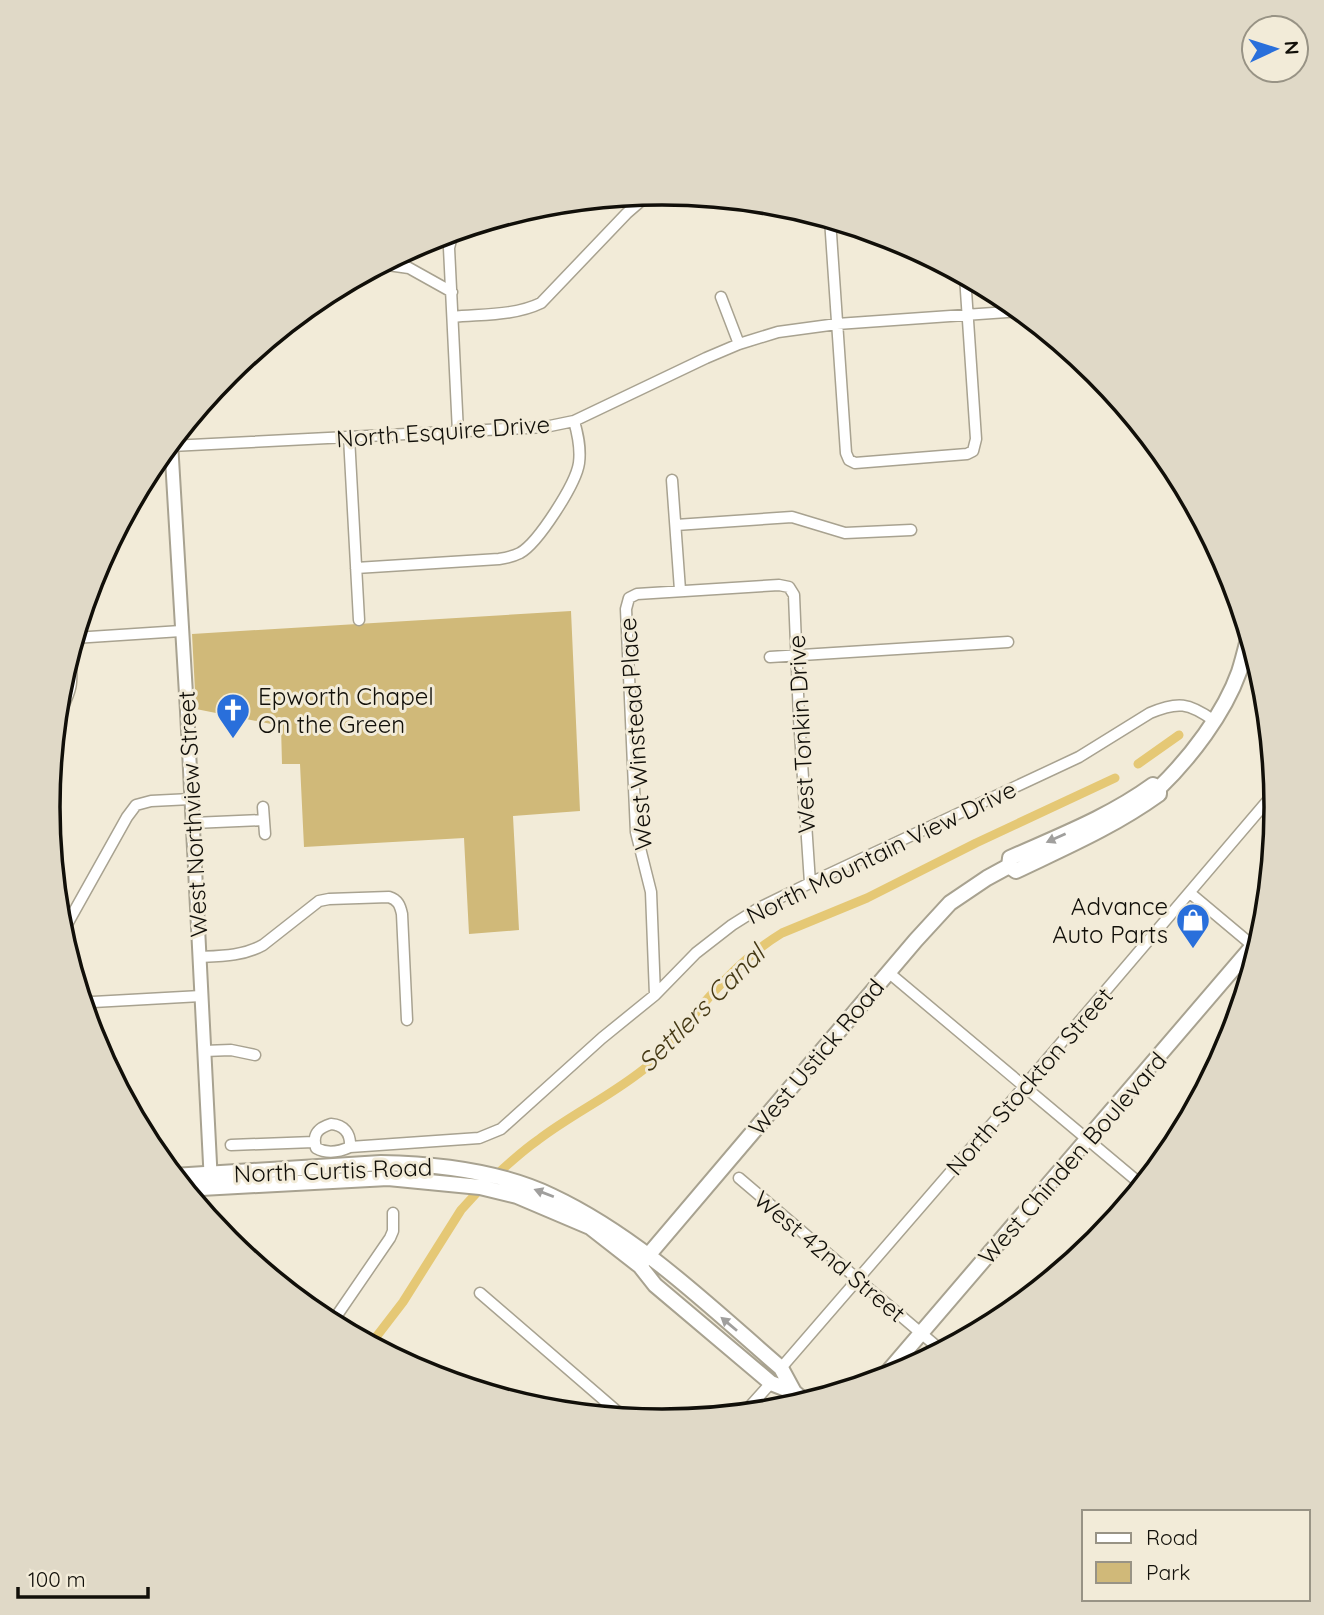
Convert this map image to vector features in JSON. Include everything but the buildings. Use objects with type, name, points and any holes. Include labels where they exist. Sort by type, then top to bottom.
[{"type":"main road","name":"West Ustick Road","points":[[644,1261],[888,972],[950,903],[1009,866],[1010,858],[1100,818],[1153,785],[1159,788],[1178,770],[1224,706],[1244,653]]},
{"type":"main road","name":"West Chinden Boulevard","points":[[897,1362],[1245,958]]},
{"type":"main road","name":"North Curtis Road","points":[[187,1177],[211,1180],[455,1176],[480,1187],[518,1190],[590,1227],[644,1261],[781,1368],[794,1392]]},
{"type":"main road","name":"North Curtis Road","points":[[194,1186],[211,1180]]},
{"type":"main road","name":"North Curtis Road","points":[[644,1261],[655,1285],[771,1383],[796,1394]]},
{"type":"street","points":[[453,317],[513,312],[541,303],[635,206]]},
{"type":"street","points":[[831,230],[846,453],[849,460],[855,463],[967,454],[973,451],[975,439],[966,288]]},
{"type":"street","points":[[450,244],[458,432]]},
{"type":"street","points":[[397,266],[409,268],[452,292]]},
{"type":"street","points":[[721,297],[739,344]]},
{"type":"street","name":"North Esquire Drive","points":[[182,444],[545,427],[574,421],[706,358],[778,332],[837,324],[1004,312]]},
{"type":"street","points":[[356,568],[499,559],[521,553],[535,540],[575,479],[580,440],[574,421]]},
{"type":"street","points":[[349,437],[359,621]]},
{"type":"street","name":"West Northview Street","points":[[172,458],[211,1180]]},
{"type":"street","points":[[672,480],[680,590]]},
{"type":"street","points":[[676,525],[792,517],[845,533],[911,530]]},
{"type":"street","name":"West Tonkin Drive","points":[[680,590],[779,585],[789,586],[794,595],[810,883]]},
{"type":"street","name":"West Winstead Place","points":[[655,995],[651,892],[636,832],[626,609],[629,598],[637,594],[680,590]]},
{"type":"street","points":[[84,637],[181,631]]},
{"type":"street","points":[[770,657],[1008,642]]},
{"type":"street","name":"North Mountain View Drive","points":[[479,1138],[501,1129],[602,1038],[655,995],[696,953],[759,908],[1079,757],[1162,708],[1175,704],[1188,706],[1198,709],[1213,720]]},
{"type":"street","points":[[70,919],[136,805],[151,801],[191,799]]},
{"type":"street","name":"North Stockton Street","points":[[781,1368],[1264,805]]},
{"type":"street","points":[[263,807],[265,834]]},
{"type":"street","points":[[193,823],[264,820]]},
{"type":"street","points":[[1190,893],[1250,937]]},
{"type":"street","points":[[200,957],[252,951],[319,901],[389,897],[396,900],[402,914],[407,1020]]},
{"type":"street","points":[[888,972],[1136,1179]]},
{"type":"street","points":[[91,1002],[201,996]]},
{"type":"street","points":[[204,1051],[231,1049],[255,1055]]},
{"type":"street","name":"North Curtis Road","points":[[350,1147],[347,1131],[331,1124],[321,1126],[314,1142],[316,1148],[324,1152],[341,1151],[350,1147],[479,1138]]},
{"type":"street","name":"North Curtis Road","points":[[231,1145],[314,1142]]},
{"type":"street","name":"West 42nd Street","points":[[739,1178],[934,1345]]},
{"type":"street","points":[[338,1314],[390,1238],[393,1231],[393,1213]]},
{"type":"street","points":[[480,1293],[613,1408]]},
{"type":"street","points":[[753,1403],[771,1383]]},
{"type":"green space","points":[[571,611],[580,811],[513,816],[519,930],[469,934],[464,838],[304,847],[300,764],[282,764],[281,726],[196,709],[192,634]]},
{"type":"waterway","name":"Settlers Canal","points":[[1138,764],[1179,735]]},
{"type":"waterway","name":"Settlers Canal","points":[[493,1178],[551,1130],[649,1065],[669,1046],[727,977],[758,949],[782,933],[867,898],[1115,778]]},
{"type":"waterway","name":"Settlers Canal","points":[[376,1337],[403,1302],[461,1210],[482,1187]]},
{"type":"place","name":"Epworth Chapel On the Green","points":[[233,740]]},
{"type":"place","name":"Advance Auto Parts","points":[[1193,950]]}]
